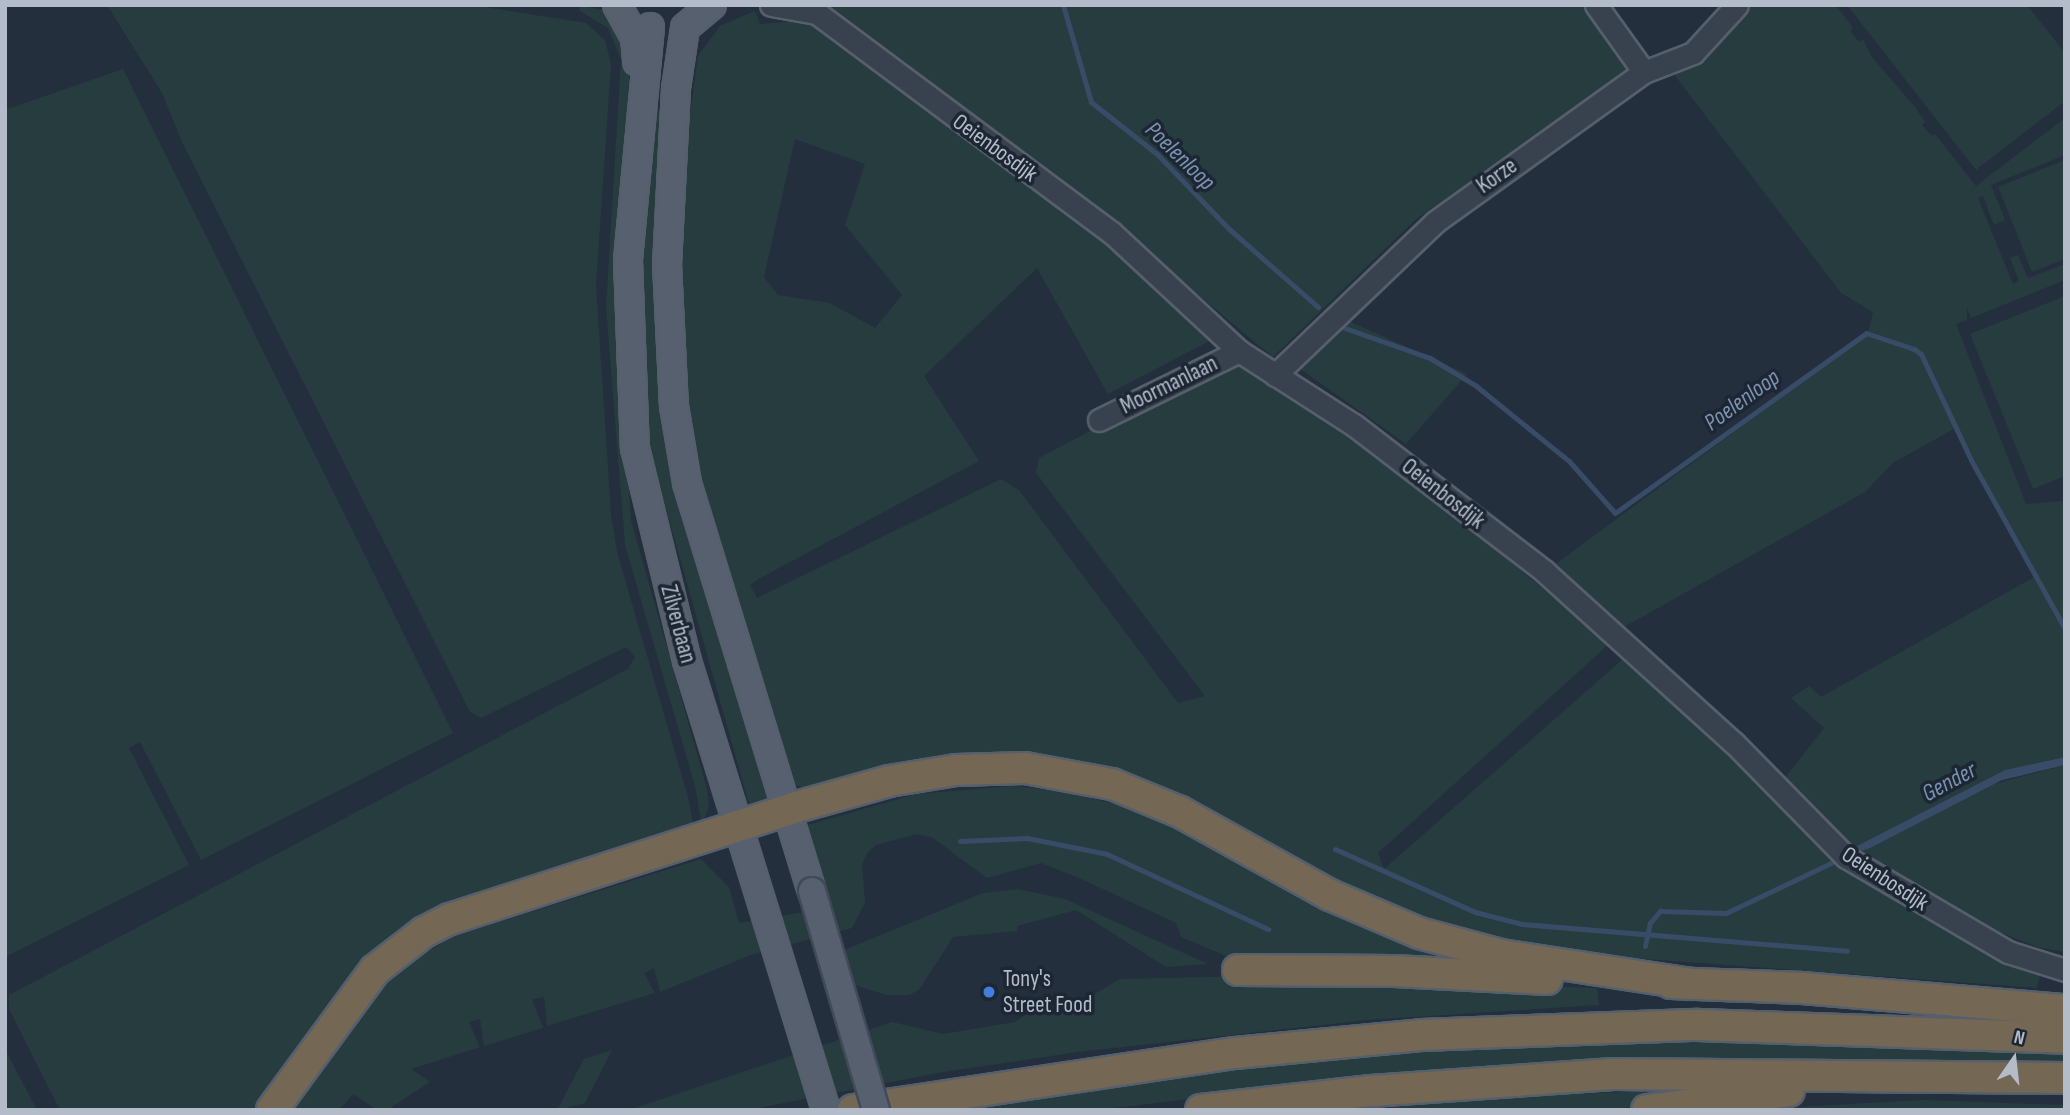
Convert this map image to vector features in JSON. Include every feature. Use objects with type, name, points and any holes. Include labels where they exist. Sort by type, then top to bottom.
[{"type":"highway","points":[[272,1110],[375,970],[425,932],[489,904],[785,811],[919,775],[1004,768],[1070,774],[1156,800],[1329,895],[1419,933],[1514,958],[1690,984]]},
{"type":"highway","points":[[1238,970],[1394,971],[1690,984],[2065,1010]]},
{"type":"highway","points":[[853,1110],[1235,1053],[1421,1035],[1698,1026],[2065,1038]]},
{"type":"highway","points":[[1202,1110],[1612,1074],[1978,1074],[2065,1078]]},
{"type":"highway","points":[[1647,1110],[1749,1094],[1978,1074]]},
{"type":"main road","points":[[617,5],[638,20],[689,36],[712,26],[728,5]]},
{"type":"main road","points":[[689,36],[690,23],[712,5]]},
{"type":"main road","name":"Zilverbaan","points":[[638,20],[645,105],[638,123],[628,260],[635,448],[687,661],[740,825],[826,1110]]},
{"type":"main road","name":"Zilverbaan","points":[[689,36],[674,108],[677,130],[667,264],[674,406],[690,496],[785,811],[812,891],[876,1110]]},
{"type":"street","name":"Oeienbosdijk","points":[[771,5],[812,9],[1112,233],[1240,351],[1354,425],[1544,571],[1734,743],[1846,857],[1999,947],[2065,970]]},
{"type":"street","points":[[1596,5],[1644,72]]},
{"type":"street","name":"Korze","points":[[1275,374],[1435,222],[1644,72],[1693,53],[1737,5]]},
{"type":"street","name":"Moormanlaan","points":[[1099,420],[1240,351]]},
{"type":"green space","points":[[107,5],[472,5],[586,23],[605,40],[611,64],[596,285],[611,514],[617,552],[688,797],[695,834],[627,848],[474,894],[401,930],[355,973],[263,1110],[60,1110],[9,1009],[9,995],[628,669],[635,657],[626,647],[481,718],[470,712],[182,142],[162,93]]},
{"type":"green space","points":[[579,5],[602,10],[618,24],[630,63],[617,308],[631,520],[707,789],[709,806],[702,825],[695,786],[625,545],[606,307],[621,59],[608,28],[580,11]]},
{"type":"green space","points":[[820,5],[1584,5],[1629,63],[1624,72],[1582,104],[1415,220],[1273,357],[1124,233]]},
{"type":"green space","points":[[1743,5],[1836,5],[1853,28],[1850,31],[1859,42],[1863,39],[1871,56],[1915,107],[1925,122],[1922,125],[1932,136],[1935,134],[1976,186],[2065,118],[2065,155],[1991,185],[2005,220],[1994,225],[1983,196],[1978,198],[2013,284],[2019,281],[2010,258],[2018,255],[2028,278],[2065,264],[2065,280],[1971,318],[1967,308],[1967,320],[1956,324],[2026,504],[2065,501],[2065,757],[2005,770],[1853,848],[1784,779],[1824,728],[1791,698],[1809,686],[1821,697],[2036,576],[1957,427],[1893,463],[1865,492],[1624,627],[1553,566],[1868,333],[1873,312],[1841,293],[1673,73],[1674,67]]},
{"type":"green space","points":[[1847,5],[2027,5],[2065,53],[2065,101],[1976,170]]},
{"type":"green space","points":[[755,11],[760,24],[809,20],[1075,211],[1215,338],[1108,394],[1037,268],[924,376],[979,461],[760,578],[750,585],[757,598],[1001,479],[1019,490],[1178,703],[1205,696],[1036,473],[1039,458],[1232,356],[1415,482],[1609,644],[1378,853],[1384,869],[1623,659],[1698,716],[1822,842],[2041,971],[2037,988],[1552,952],[1449,929],[1398,911],[1119,777],[809,790],[793,784],[724,582],[691,445],[677,302],[681,179],[698,56],[720,26]],"holes":[[[795,139],[865,164],[845,225],[902,295],[875,328],[830,303],[778,295],[764,277]]]},
{"type":"green space","points":[[123,69],[453,733],[201,860],[140,742],[129,748],[189,865],[5,957],[5,110]]},
{"type":"green space","points":[[650,110],[668,112],[693,545],[768,798],[749,804],[645,434],[636,342]]},
{"type":"green space","points":[[2065,160],[2065,259],[2032,272],[1998,187]]},
{"type":"green space","points":[[2065,296],[2065,476],[2033,489],[1970,334]]},
{"type":"green space","points":[[1340,317],[1467,374],[1406,444],[1296,366]]},
{"type":"green space","points":[[2065,765],[2065,952],[2037,947],[1992,929],[1858,852],[1987,786]]},
{"type":"green space","points":[[1013,786],[1066,792],[1132,808],[1523,965],[1233,959],[1181,937],[1176,923],[1079,878],[1041,863],[987,878],[933,838],[917,834],[876,845],[867,853],[862,864],[865,903],[852,928],[751,955],[660,992],[654,968],[644,973],[655,993],[547,1026],[544,997],[532,999],[543,1028],[484,1046],[480,1019],[469,1022],[480,1047],[411,1069],[430,1082],[387,1110],[377,1110],[353,1094],[339,1110],[289,1110],[359,1002],[417,957],[457,935],[701,859],[729,887],[739,923],[822,909],[804,826],[916,794]]},
{"type":"green space","points":[[1018,889],[1065,899],[1208,964],[1166,967],[1076,910],[1017,926],[1017,931],[953,937],[919,990],[909,995],[886,995],[822,974],[827,957],[983,893]]},
{"type":"green space","points":[[1297,975],[1597,988],[1599,1005],[1368,1020],[1078,1052],[943,1072],[748,1110],[629,1110],[892,1022],[943,1034],[1015,1022],[1034,1009],[1083,1001],[1120,979]]},
{"type":"green space","points":[[1652,1037],[2065,1049],[2065,1064],[1652,1061],[1374,1077],[1097,1110],[911,1110],[1364,1050]]},
{"type":"green space","points":[[5,1049],[37,1110],[5,1110]]},
{"type":"green space","points":[[612,1050],[585,1103],[557,1110],[584,1059]]},
{"type":"green space","points":[[1735,1087],[1614,1110],[1340,1110],[1483,1098]]},
{"type":"green space","points":[[1923,1100],[2065,1105],[2065,1110],[1744,1110]]},
{"type":"water","points":[[2065,757],[2065,765],[2002,780],[1870,848],[1858,852],[1853,848],[2005,770]]},
{"type":"waterway","name":"Poelenloop","points":[[1063,5],[1091,102],[1157,154],[1228,228],[1318,307]]},
{"type":"waterway","name":"Poelenloop","points":[[1339,326],[1430,358],[1475,385],[1569,461],[1615,513],[1866,333],[1914,349],[1921,354],[1971,460],[2065,629]]},
{"type":"waterway","points":[[960,841],[1027,838],[1107,854],[1268,929]]},
{"type":"waterway","points":[[1335,849],[1475,912],[1522,924],[1847,951]]},
{"type":"waterway","name":"Gender","points":[[1645,946],[1650,923],[1660,911],[1726,913],[1833,862]]},
{"type":"place","name":"Tony's Street Food","points":[[989,992]]}]
